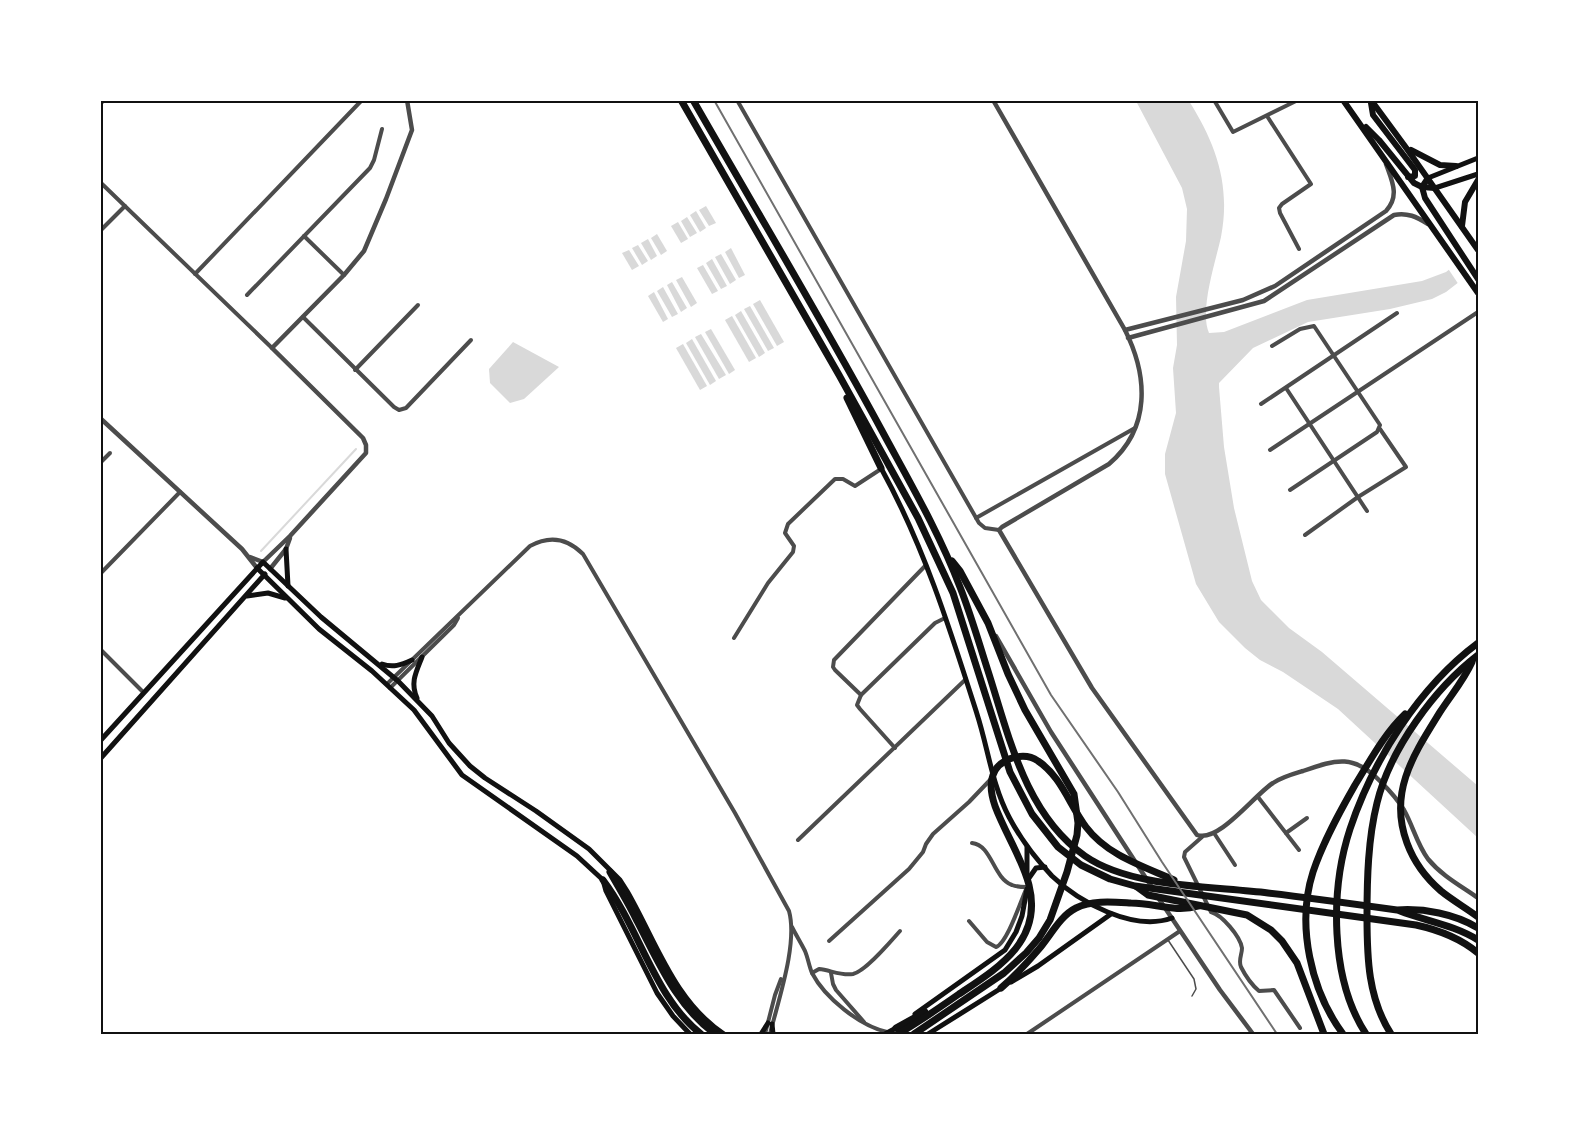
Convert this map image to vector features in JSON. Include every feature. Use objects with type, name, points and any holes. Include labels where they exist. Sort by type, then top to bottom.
[{"type":"highway","points":[[681,100],[888,461],[938,559],[953,594],[1010,772],[1032,814],[1058,847],[1081,865],[1110,879],[1135,886],[1432,929],[1465,943],[1479,953]]},
{"type":"highway","points":[[693,100],[861,393],[928,516],[961,588],[1020,768],[1052,826],[1086,857],[1130,875],[1184,885],[1266,892],[1397,910],[1479,928]]},
{"type":"highway","points":[[839,375],[854,413],[881,468]]},
{"type":"highway","points":[[914,1035],[1004,973],[1026,953],[1050,920],[1067,872],[1078,823],[1074,794],[1025,710],[988,623],[960,571],[946,555]]},
{"type":"highway","points":[[1343,1035],[1319,988],[1309,952],[1307,919],[1313,873],[1323,847],[1349,796],[1393,726],[1416,705],[1451,666],[1479,643]]},
{"type":"highway","points":[[1391,1035],[1375,1002],[1367,953],[1367,875],[1376,806],[1385,777],[1412,728],[1432,701],[1476,657]]},
{"type":"highway","points":[[1476,657],[1417,750],[1403,782],[1399,808],[1407,845],[1423,873],[1442,891],[1478,916]]},
{"type":"highway","points":[[1366,1035],[1341,972],[1337,908],[1340,876],[1349,832],[1361,801],[1397,732],[1416,705]]},
{"type":"highway","points":[[892,1032],[958,995],[1012,955],[1026,932],[1031,899],[1024,871],[994,803],[991,785],[992,776],[997,768],[1011,758],[1032,757],[1049,770],[1082,822],[1101,843],[1128,861],[1184,885]]},
{"type":"highway","points":[[610,872],[669,982],[688,1010],[715,1035]]},
{"type":"highway","points":[[603,880],[633,927],[666,995],[681,1015],[701,1035]]},
{"type":"highway","points":[[1135,886],[1148,895],[1247,915],[1271,930],[1291,953],[1302,974],[1324,1035]]},
{"type":"highway","points":[[1001,988],[1043,945],[1066,916],[1076,908],[1109,902],[1136,903],[1185,910],[1198,906]]},
{"type":"highway","points":[[1436,917],[1479,940]]},
{"type":"highway","points":[[920,1035],[966,998]]},
{"type":"main road","points":[[1343,100],[1479,293]]},
{"type":"main road","points":[[1370,100],[1373,115],[1416,172],[1414,177],[1408,177]]},
{"type":"main road","points":[[1370,100],[1477,248]]},
{"type":"main road","points":[[1356,118],[1379,140],[1408,177],[1422,187],[1435,188],[1479,174]]},
{"type":"main road","points":[[1407,149],[1440,165],[1456,166]]},
{"type":"main road","points":[[1479,158],[1428,178],[1422,187],[1425,198],[1479,279]]},
{"type":"main road","points":[[1462,226],[1465,202],[1479,180]]},
{"type":"main road","points":[[881,468],[927,564],[985,738],[993,778],[1010,819],[1045,867],[1068,888],[1111,914],[1128,919],[1161,921],[1172,918]]},
{"type":"main road","points":[[286,549],[288,585]]},
{"type":"main road","points":[[100,741],[262,562],[321,617],[396,679],[420,702],[459,755],[470,766],[589,849],[620,880],[666,967],[683,994],[705,1021],[724,1035]]},
{"type":"main road","points":[[257,568],[319,629],[372,671],[414,710],[462,775],[577,856],[603,880],[606,891],[657,993],[690,1035]]},
{"type":"main road","points":[[100,759],[270,568]]},
{"type":"main road","points":[[246,596],[268,593],[289,600]]},
{"type":"main road","points":[[420,702],[413,686],[422,657]]},
{"type":"main road","points":[[375,661],[394,666],[411,660]]},
{"type":"main road","points":[[462,775],[470,766]]},
{"type":"main road","points":[[529,822],[536,811]]},
{"type":"main road","points":[[892,1032],[1010,944],[1022,916],[1027,885],[1027,845]]},
{"type":"main road","points":[[1027,885],[1032,870],[1039,866],[1045,867]]},
{"type":"main road","points":[[928,1035],[1038,966],[1111,914]]},
{"type":"main road","points":[[763,1035],[770,1023]]},
{"type":"main road","points":[[770,1023],[771,1035]]},
{"type":"street","points":[[100,104],[104,100]]},
{"type":"street","points":[[195,274],[362,100]]},
{"type":"street","points":[[272,348],[344,275],[364,251],[412,130],[407,100]]},
{"type":"street","points":[[737,100],[976,518],[985,528],[999,530],[1109,464],[1126,447],[1135,428],[1142,404],[1142,383],[1125,330],[993,100]]},
{"type":"street","points":[[1214,100],[1233,132],[1298,100]]},
{"type":"street","points":[[1267,116],[1311,184],[1279,208],[1299,249]]},
{"type":"street","points":[[247,294],[370,168],[382,129]]},
{"type":"street","points":[[1125,330],[1243,300],[1275,286],[1386,211],[1395,196],[1394,186],[1384,159]]},
{"type":"street","points":[[100,182],[272,348],[363,438],[366,445],[366,453],[291,536],[262,562],[249,556]]},
{"type":"street","points":[[100,231],[125,206]]},
{"type":"street","points":[[1128,338],[1264,301],[1394,215],[1402,213],[1416,217],[1430,225]]},
{"type":"street","points":[[304,236],[344,275]]},
{"type":"street","points":[[356,370],[418,305]]},
{"type":"street","points":[[1270,450],[1479,312]]},
{"type":"street","points":[[1261,404],[1397,313]]},
{"type":"street","points":[[303,317],[399,410],[406,408],[471,340]]},
{"type":"street","points":[[1272,346],[1300,329],[1314,326],[1406,467],[1358,497],[1305,535]]},
{"type":"street","points":[[1286,387],[1367,511]]},
{"type":"street","points":[[100,418],[249,556],[257,568]]},
{"type":"street","points":[[976,518],[1135,428]]},
{"type":"street","points":[[1290,490],[1380,429]]},
{"type":"street","points":[[100,463],[110,453]]},
{"type":"street","points":[[734,638],[768,583],[793,552],[794,546],[785,535],[788,524],[835,479],[843,479],[855,486],[881,468]]},
{"type":"street","points":[[100,574],[180,492]]},
{"type":"street","points":[[999,530],[1092,688],[1194,831],[1202,837]]},
{"type":"street","points":[[270,568],[286,549],[291,536]]},
{"type":"street","points":[[388,687],[422,657],[531,546],[541,540],[552,538],[569,543],[583,554],[773,879],[789,911],[790,942],[785,970],[775,995],[770,1023]]},
{"type":"street","points":[[861,696],[835,670],[834,660],[927,564]]},
{"type":"street","points":[[396,679],[411,660],[450,622],[459,617]]},
{"type":"street","points":[[895,748],[857,705],[861,696],[935,622],[946,618]]},
{"type":"street","points":[[988,623],[1051,732],[1180,931],[1253,1035]]},
{"type":"street","points":[[100,648],[143,692]]},
{"type":"street","points":[[798,840],[966,679]]},
{"type":"street","points":[[1300,1028],[1274,990],[1259,991],[1255,988],[1242,968],[1241,944],[1221,916],[1211,912],[1184,857],[1187,850],[1202,837],[1214,833],[1274,782],[1316,766],[1344,761],[1363,766],[1393,794],[1405,812],[1418,843],[1440,872],[1479,898]]},
{"type":"street","points":[[829,941],[909,869],[923,852],[933,834],[993,778]]},
{"type":"street","points":[[1258,797],[1299,850]]},
{"type":"street","points":[[1286,833],[1307,818]]},
{"type":"street","points":[[1214,833],[1235,865]]},
{"type":"street","points":[[969,921],[987,942],[996,947],[1001,945],[1008,935],[1027,885],[1012,885],[1006,881],[982,847],[972,843]]},
{"type":"street","points":[[791,926],[805,951],[812,973],[821,986],[844,1009],[866,1025],[892,1032]]},
{"type":"street","points":[[812,973],[823,969],[831,973],[851,974],[859,971],[900,931]]},
{"type":"street","points":[[1027,1035],[1180,931]]},
{"type":"street","points":[[831,973],[836,990],[866,1025]]},
{"type":"lane","points":[[1168,939],[1194,979],[1196,989],[1192,996]]},
{"type":"shaded area","points":[[1136,101],[1189,101],[1214,149],[1222,182],[1224,218],[1207,299],[1206,324],[1209,333],[1224,332],[1307,300],[1422,281],[1446,272],[1460,261],[1468,275],[1446,292],[1432,299],[1390,309],[1308,322],[1253,348],[1219,383],[1219,387],[1224,447],[1234,508],[1252,581],[1261,600],[1289,628],[1322,652],[1478,786],[1478,838],[1338,709],[1283,672],[1260,660],[1245,648],[1219,622],[1196,584],[1165,474],[1165,454],[1176,413],[1173,368],[1177,345],[1176,297],[1186,241],[1187,209],[1182,188]]},
{"type":"shaded area","points":[[706,206],[716,223],[709,226],[699,210]]},
{"type":"shaded area","points":[[696,211],[706,228],[700,232],[690,215]]},
{"type":"shaded area","points":[[687,217],[697,233],[690,237],[681,221]]},
{"type":"shaded area","points":[[678,222],[688,239],[681,243],[671,226]]},
{"type":"shaded area","points":[[657,234],[667,251],[661,255],[651,238]]},
{"type":"shaded area","points":[[648,239],[657,256],[651,260],[641,243]]},
{"type":"shaded area","points":[[638,245],[648,261],[642,265],[632,248]]},
{"type":"shaded area","points":[[731,248],[745,275],[739,278],[725,252]]},
{"type":"shaded area","points":[[629,250],[639,266],[632,270],[622,253]]},
{"type":"shaded area","points":[[721,254],[736,280],[730,284],[715,257]]},
{"type":"shaded area","points":[[712,259],[727,286],[721,289],[706,263]]},
{"type":"shaded area","points":[[703,265],[718,291],[712,294],[697,268]]},
{"type":"shaded area","points":[[682,277],[697,303],[691,307],[676,280]]},
{"type":"shaded area","points":[[672,282],[687,308],[681,312],[667,285]]},
{"type":"shaded area","points":[[663,287],[678,314],[672,317],[657,291]]},
{"type":"shaded area","points":[[654,292],[668,319],[663,322],[648,296]]},
{"type":"shaded area","points":[[760,300],[784,342],[777,346],[753,304]]},
{"type":"shaded area","points":[[750,306],[774,348],[768,351],[744,309]]},
{"type":"shaded area","points":[[741,311],[765,353],[759,357],[735,315]]},
{"type":"shaded area","points":[[732,316],[756,358],[749,362],[725,320]]},
{"type":"shaded area","points":[[711,329],[735,370],[729,374],[705,332]]},
{"type":"shaded area","points":[[701,334],[726,375],[719,379],[695,337]]},
{"type":"shaded area","points":[[692,339],[716,381],[710,385],[686,343]]},
{"type":"shaded area","points":[[513,342],[559,367],[524,399],[510,403],[490,383],[489,369]]},
{"type":"shaded area","points":[[683,344],[707,386],[700,390],[676,348]]},
{"type":"pier","points":[[1478,246],[1478,273],[1459,285],[1447,267]]},
{"type":"waterway","points":[[261,551],[356,449]]},
{"type":"railway","points":[[714,100],[1051,695],[1118,792],[1277,1034]]}]
